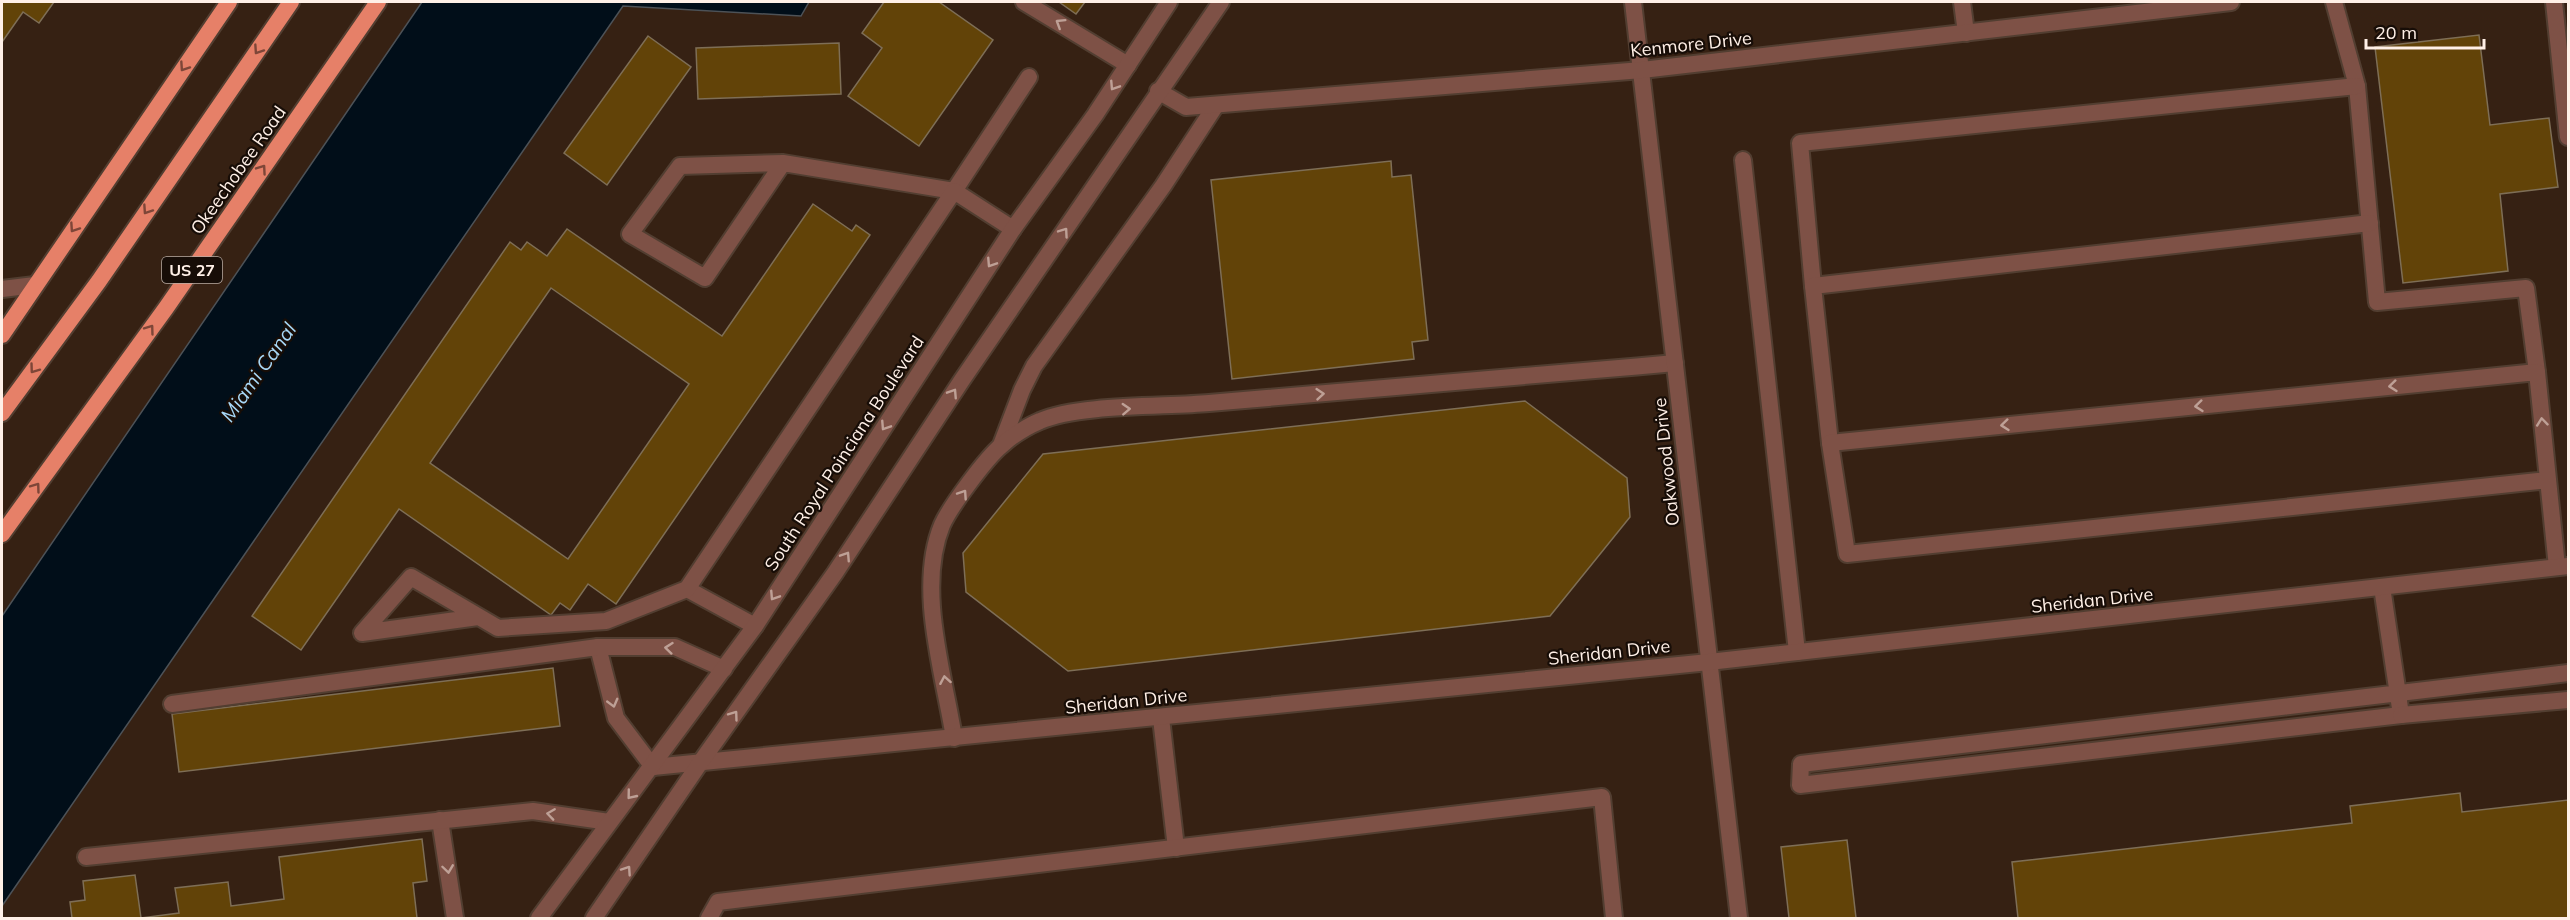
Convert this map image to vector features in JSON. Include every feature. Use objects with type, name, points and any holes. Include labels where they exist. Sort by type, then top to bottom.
[{"type":"highway","points":[[2,335],[229,2]]},
{"type":"highway","points":[[2,413],[99,281],[291,2]]},
{"type":"highway","name":"Okeechobee Road","points":[[2,534],[166,308],[378,2]]},
{"type":"street","points":[[1024,2],[1128,65]]},
{"type":"street","name":"South Royal Poinciana Boulevard","points":[[540,918],[755,626],[1013,229],[1095,115],[1169,2]]},
{"type":"street","points":[[594,918],[700,763],[835,573],[962,380],[1221,2]]},
{"type":"street","name":"Oakwood Drive","points":[[1632,2],[1642,70],[1739,918]]},
{"type":"street","points":[[1962,2],[1966,33]]},
{"type":"street","name":"Kenmore Drive","points":[[1158,91],[1186,107],[1642,70],[2231,2]]},
{"type":"street","points":[[2334,2],[2357,86],[2377,302],[2526,288],[2548,480],[2563,566]]},
{"type":"street","points":[[2554,2],[2568,137]]},
{"type":"street","points":[[478,617],[362,633],[411,577],[498,628],[606,621],[687,589],[1029,77]]},
{"type":"street","points":[[2357,86],[1800,143],[1830,443],[1847,554],[2548,480]]},
{"type":"street","points":[[954,738],[936,634],[931,589],[932,561],[943,524],[973,480],[1001,445],[1022,390],[1034,366],[1163,186],[1216,105]]},
{"type":"street","points":[[1743,159],[1797,652]]},
{"type":"street","points":[[783,163],[705,278],[630,234],[680,166],[783,163],[954,191],[1013,229]]},
{"type":"street","points":[[1814,286],[2370,224]]},
{"type":"street","points":[[2,289],[35,285]]},
{"type":"street","points":[[1001,445],[1041,420],[1079,412],[1197,405],[1675,363]]},
{"type":"street","points":[[1830,443],[2537,372]]},
{"type":"street","name":"Sheridan Drive","points":[[653,767],[1708,662],[2563,566]]},
{"type":"street","points":[[2382,587],[2401,715]]},
{"type":"street","points":[[687,589],[755,626]]},
{"type":"street","points":[[172,704],[598,647],[675,647],[724,669]]},
{"type":"street","points":[[598,647],[616,718],[653,767]]},
{"type":"street","points":[[2568,673],[1801,764],[1800,785],[2401,715],[2568,700]]},
{"type":"street","points":[[1161,718],[1176,848]]},
{"type":"street","points":[[709,918],[718,902],[1602,797],[1614,918]]},
{"type":"street","points":[[86,857],[533,811],[609,822]]},
{"type":"street","points":[[440,820],[455,918]]},
{"type":"water","name":"Miami Canal","points":[[422,2],[809,2],[801,16],[623,6],[2,906],[2,616]]},
{"type":"building","points":[[2,2],[54,2],[39,23],[23,12],[2,42]]},
{"type":"building","points":[[884,2],[939,2],[993,40],[919,146],[848,96],[882,48],[862,33]]},
{"type":"building","points":[[1059,2],[1085,2],[1076,14]]},
{"type":"building","points":[[2479,35],[2490,125],[2549,118],[2558,187],[2500,194],[2508,271],[2403,283],[2375,47]]},
{"type":"building","points":[[648,36],[691,67],[607,185],[564,153]]},
{"type":"building","points":[[839,43],[841,94],[698,99],[696,48]]},
{"type":"building","points":[[1391,161],[1392,177],[1411,175],[1428,340],[1412,342],[1414,359],[1232,379],[1211,180]]},
{"type":"building","points":[[813,204],[852,231],[856,225],[870,235],[616,604],[588,584],[570,610],[560,603],[551,615],[399,509],[301,650],[252,616],[510,242],[521,250],[527,242],[547,256],[567,229],[722,336]],"holes":[[[551,288],[689,384],[568,559],[430,463]]]},
{"type":"building","points":[[1525,401],[1627,478],[1630,517],[1550,616],[1068,671],[966,592],[963,553],[1043,454]]},
{"type":"building","points":[[553,668],[560,726],[179,772],[172,714]]},
{"type":"building","points":[[2460,793],[2462,812],[2568,800],[2568,918],[2018,918],[2012,862],[2352,823],[2350,806]]},
{"type":"building","points":[[422,839],[427,881],[413,883],[417,918],[141,918],[179,913],[175,888],[228,882],[231,906],[284,899],[279,857]]},
{"type":"building","points":[[1847,840],[1856,918],[1789,918],[1781,847]]},
{"type":"building","points":[[135,875],[141,918],[72,918],[70,902],[85,900],[83,881]]}]
